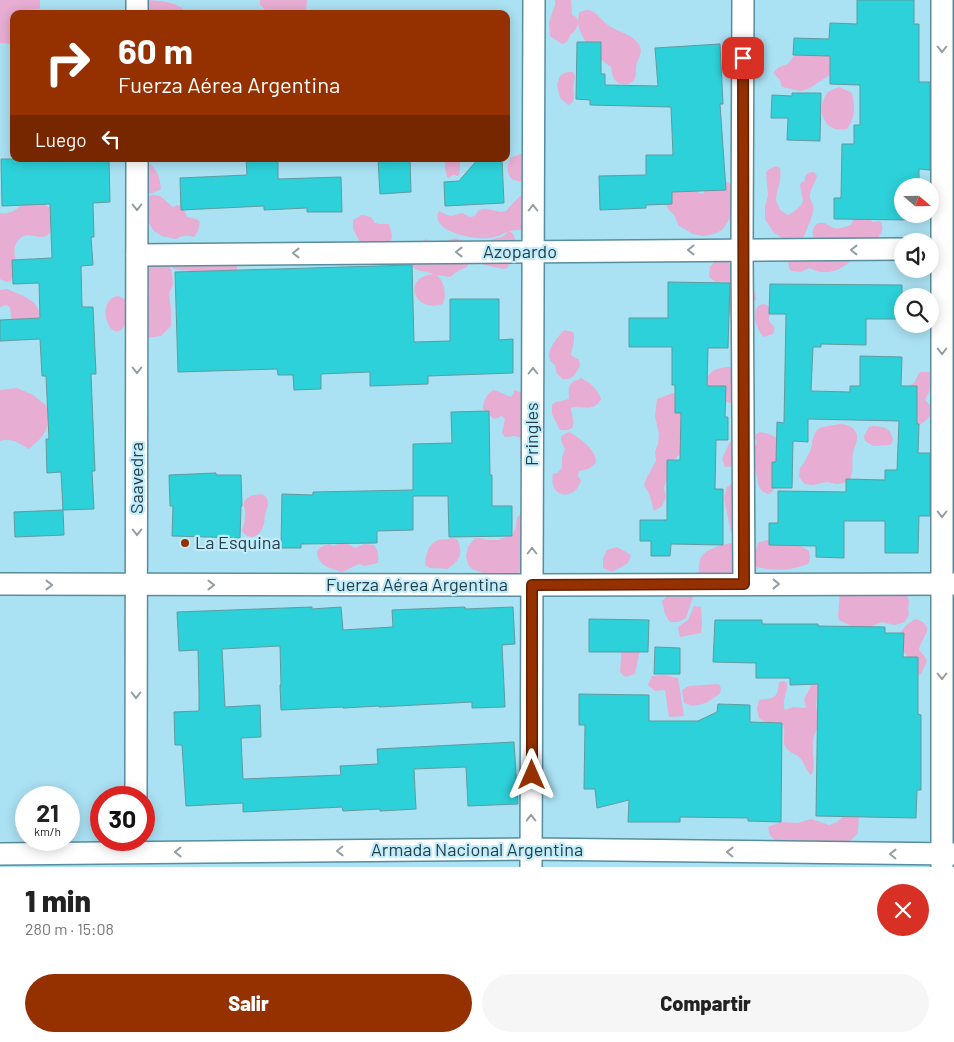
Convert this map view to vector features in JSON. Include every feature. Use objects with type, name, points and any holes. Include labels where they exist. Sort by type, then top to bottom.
[{"type":"street","name":"Pringles","points":[[531,858],[534,0]]},
{"type":"street","points":[[743,0],[744,584]]},
{"type":"street","points":[[936,233],[942,0]]},
{"type":"street","name":"Saavedra","points":[[136,786],[137,162]]},
{"type":"street","name":"Azopardo","points":[[137,255],[894,249]]},
{"type":"street","points":[[937,278],[948,584],[946,859]]},
{"type":"street","name":"Fuerza Aérea Argentina","points":[[0,584],[948,584]]},
{"type":"street","name":"Armada Nacional Argentina","points":[[0,854],[136,853],[531,858],[946,859]]},
{"type":"shaded area","points":[[0,0],[40,0],[40,9],[10,10],[10,44],[0,43]]},
{"type":"shaded area","points":[[136,0],[172,3],[185,10],[143,10]]},
{"type":"shaded area","points":[[260,0],[307,0],[306,10],[265,10],[260,5]]},
{"type":"shaded area","points":[[555,0],[571,0],[572,15],[578,21],[579,13],[590,10],[612,28],[630,36],[637,42],[641,52],[636,65],[634,80],[629,84],[623,85],[615,80],[611,67],[590,49],[578,24],[567,42],[562,44],[550,36],[549,22]]},
{"type":"shaded area","points":[[799,49],[832,54],[834,72],[810,88],[801,91],[782,87],[780,80],[773,73],[779,67],[788,64]]},
{"type":"shaded area","points":[[573,72],[575,77],[573,86],[574,99],[568,105],[560,98],[557,85],[560,76]]},
{"type":"shaded area","points":[[839,87],[852,93],[853,98],[853,116],[847,129],[836,129],[830,126],[822,113],[823,102],[828,92]]},
{"type":"shaded area","points":[[527,153],[525,185],[511,178],[508,170],[510,158]]},
{"type":"shaded area","points":[[142,162],[148,162],[157,172],[161,189],[150,194],[131,172]]},
{"type":"shaded area","points":[[445,162],[460,162],[458,176],[453,175],[448,178]]},
{"type":"shaded area","points":[[776,166],[780,168],[780,181],[776,200],[780,210],[788,215],[797,209],[803,201],[800,185],[803,181],[805,182],[808,173],[814,172],[817,176],[810,194],[813,210],[801,243],[787,241],[773,232],[765,219],[768,195],[766,173],[769,169]]},
{"type":"shaded area","points":[[721,178],[732,185],[734,192],[734,213],[722,230],[703,236],[693,234],[678,225],[675,216],[668,209],[664,187],[693,188],[703,194],[705,190]]},
{"type":"shaded area","points":[[534,193],[527,231],[516,230],[496,237],[475,238],[447,229],[440,224],[438,218],[439,211],[452,216],[462,213],[470,217],[475,216],[482,209],[506,211],[520,196]]},
{"type":"shaded area","points":[[144,196],[160,196],[173,207],[177,205],[183,207],[187,217],[200,222],[194,237],[185,236],[176,239],[162,236],[154,231],[145,217]]},
{"type":"shaded area","points":[[25,203],[44,204],[53,210],[52,226],[49,234],[46,236],[29,235],[17,242],[14,271],[11,281],[6,282],[0,279],[0,213],[10,212]]},
{"type":"shaded area","points":[[362,215],[371,217],[375,223],[389,224],[392,238],[384,249],[368,248],[360,242],[353,229],[353,220]]},
{"type":"shaded area","points":[[870,216],[872,222],[880,221],[882,224],[880,235],[873,242],[815,240],[814,238],[813,229],[818,223],[824,223],[838,229],[851,225],[854,218]]},
{"type":"shaded area","points":[[509,231],[513,234],[519,248],[507,268],[503,269],[484,265],[478,258],[480,245],[502,237]]},
{"type":"shaded area","points":[[456,238],[466,243],[469,262],[467,267],[450,277],[437,275],[444,288],[443,304],[433,306],[424,304],[418,300],[415,294],[415,287],[417,281],[433,274],[418,270],[412,266],[409,259],[422,247],[426,239],[437,243]]},
{"type":"shaded area","points":[[236,256],[237,271],[219,273],[179,270],[174,269],[170,265]]},
{"type":"shaded area","points":[[725,258],[736,271],[750,281],[754,288],[756,299],[750,307],[732,315],[725,309],[729,292],[727,282],[716,282],[709,277],[710,267],[716,260]]},
{"type":"shaded area","points":[[852,259],[846,265],[830,272],[818,272],[809,268],[801,272],[791,271],[788,260]]},
{"type":"shaded area","points":[[143,261],[168,261],[172,273],[173,285],[169,293],[171,326],[161,336],[146,338]]},
{"type":"shaded area","points":[[7,289],[27,298],[35,304],[40,314],[34,328],[12,325],[10,307],[6,305],[0,307],[0,290]]},
{"type":"shaded area","points":[[118,296],[126,300],[128,315],[124,327],[116,331],[108,324],[106,310],[107,304],[111,299]]},
{"type":"shaded area","points":[[762,304],[770,308],[769,320],[774,326],[773,334],[764,337],[758,328],[755,317],[757,308]]},
{"type":"shaded area","points":[[564,330],[573,332],[574,341],[571,355],[579,360],[580,366],[574,376],[569,379],[563,379],[557,374],[555,365],[549,357],[551,347]]},
{"type":"shaded area","points":[[729,367],[745,372],[738,403],[722,401],[703,385],[713,371]]},
{"type":"shaded area","points":[[920,372],[932,372],[935,380],[925,400],[931,407],[931,413],[925,421],[916,426],[905,389],[914,383]]},
{"type":"shaded area","points":[[581,378],[598,392],[601,399],[598,404],[591,407],[571,408],[573,427],[560,430],[552,414],[552,405],[569,399],[570,385]]},
{"type":"shaded area","points":[[17,388],[33,395],[48,407],[46,431],[29,449],[12,440],[0,441],[0,390]]},
{"type":"shaded area","points":[[494,390],[511,397],[514,390],[528,395],[526,462],[521,460],[520,455],[522,440],[514,436],[505,437],[502,433],[505,419],[502,416],[494,419],[483,409],[486,398]]},
{"type":"shaded area","points":[[673,393],[681,397],[688,451],[672,461],[664,488],[666,497],[662,506],[654,511],[649,493],[644,485],[656,461],[655,452],[659,434],[655,416],[657,399]]},
{"type":"shaded area","points":[[840,424],[852,428],[857,435],[857,442],[853,453],[852,473],[849,481],[840,484],[827,482],[813,485],[805,484],[799,477],[800,468],[811,449],[817,430],[822,427]]},
{"type":"shaded area","points":[[873,426],[889,431],[893,441],[890,445],[873,446],[865,441],[864,436],[869,427]]},
{"type":"shaded area","points":[[569,432],[591,449],[596,458],[596,463],[588,469],[579,471],[578,476],[581,480],[578,487],[569,494],[563,494],[555,488],[553,474],[562,468],[562,458],[565,449],[561,436]]},
{"type":"shaded area","points":[[760,432],[777,438],[776,484],[772,492],[768,494],[761,490],[755,471],[748,462],[752,449],[757,442],[756,434]]},
{"type":"shaded area","points":[[737,438],[735,466],[725,467],[722,459],[730,442]]},
{"type":"shaded area","points":[[741,477],[738,537],[731,532],[724,498],[727,487]]},
{"type":"shaded area","points":[[262,494],[266,497],[268,503],[263,527],[256,536],[245,535],[242,531],[245,500]]},
{"type":"shaded area","points":[[530,509],[523,540],[520,539],[529,549],[521,571],[514,576],[494,577],[472,569],[469,566],[466,557],[468,547],[474,539],[498,540],[512,536],[516,527],[517,517]]},
{"type":"shaded area","points":[[452,538],[458,540],[460,547],[460,555],[455,563],[447,569],[426,566],[427,552],[433,543],[438,540]]},
{"type":"shaded area","points":[[768,540],[790,542],[799,545],[809,551],[809,563],[797,568],[783,570],[756,567],[753,558],[759,542]]},
{"type":"shaded area","points":[[346,543],[355,548],[364,544],[374,545],[378,554],[378,563],[364,566],[359,564],[342,572],[325,566],[319,560],[317,551],[321,547],[329,544],[334,546]]},
{"type":"shaded area","points":[[731,543],[737,549],[737,567],[733,575],[698,586],[701,557],[711,549]]},
{"type":"shaded area","points":[[617,547],[631,555],[628,563],[612,572],[603,568],[603,558],[607,550]]},
{"type":"shaded area","points":[[903,583],[909,601],[909,614],[905,622],[895,625],[882,622],[861,629],[839,620],[840,592],[848,588],[861,595]]},
{"type":"shaded area","points":[[694,594],[686,618],[678,622],[670,622],[665,614],[662,601],[668,595]]},
{"type":"shaded area","points":[[694,606],[701,607],[701,633],[680,637],[678,627],[688,620]]},
{"type":"shaded area","points":[[916,619],[926,625],[926,633],[919,650],[927,661],[921,674],[913,679],[904,664],[907,655],[900,648],[898,641],[903,629]]},
{"type":"shaded area","points":[[622,645],[640,649],[635,674],[625,677],[620,672]]},
{"type":"shaded area","points":[[664,675],[678,678],[684,716],[669,717],[665,690],[655,691],[648,685],[652,676]]},
{"type":"shaded area","points":[[814,681],[819,682],[816,709],[824,721],[817,728],[814,737],[814,766],[811,775],[800,758],[786,748],[782,723],[767,723],[759,718],[757,709],[759,700],[774,697],[778,692],[779,682],[787,683],[784,703],[785,710],[793,707],[806,708],[804,699]]},
{"type":"shaded area","points":[[720,685],[721,690],[719,694],[706,703],[692,706],[684,703],[682,690],[689,686]]},
{"type":"shaded area","points":[[847,813],[859,815],[857,834],[850,841],[836,845],[781,843],[770,836],[768,827],[781,822],[798,823],[811,819],[829,825],[837,822]]},
{"type":"building","points":[[857,0],[914,0],[914,24],[919,24],[919,82],[930,82],[930,170],[919,169],[919,178],[894,178],[894,220],[834,219],[834,198],[841,198],[842,144],[854,144],[854,125],[860,125],[860,85],[830,84],[830,56],[793,55],[794,38],[829,39],[830,23],[857,24]]},
{"type":"building","points":[[577,42],[601,42],[601,74],[605,74],[605,85],[658,86],[655,48],[720,44],[723,104],[720,104],[726,190],[672,192],[672,204],[646,205],[646,208],[600,210],[599,176],[646,175],[646,155],[673,155],[671,107],[590,105],[590,100],[576,99]]},
{"type":"building","points":[[792,93],[821,93],[820,141],[787,140],[788,118],[771,118],[772,95],[792,96]]},
{"type":"building","points":[[1,159],[10,159],[10,162],[109,162],[110,202],[93,203],[94,237],[91,237],[93,265],[81,266],[82,307],[93,307],[96,374],[91,374],[95,471],[92,471],[94,509],[63,510],[61,472],[47,473],[46,439],[49,439],[46,376],[42,376],[40,339],[0,341],[0,320],[40,318],[39,283],[13,284],[12,260],[52,258],[50,204],[2,206]]},
{"type":"building","points":[[246,162],[278,162],[278,179],[341,177],[342,212],[307,212],[307,208],[264,210],[264,206],[181,210],[180,178],[247,175]]},
{"type":"building","points":[[378,162],[410,162],[411,192],[380,194]]},
{"type":"building","points":[[475,162],[502,162],[504,203],[445,206],[444,182],[459,181]]},
{"type":"building","points":[[412,265],[414,342],[450,341],[450,299],[499,299],[499,340],[513,339],[513,373],[428,376],[428,384],[370,386],[370,372],[321,374],[321,389],[294,390],[293,375],[278,375],[277,369],[178,372],[175,272]]},
{"type":"building","points":[[668,282],[730,283],[728,348],[708,348],[707,386],[726,386],[725,417],[728,417],[728,440],[716,440],[715,489],[723,489],[723,545],[671,544],[670,556],[651,556],[651,541],[640,541],[640,520],[667,520],[667,460],[680,460],[681,413],[675,413],[675,385],[672,385],[672,347],[629,347],[629,318],[668,318]]},
{"type":"building","points":[[770,284],[902,285],[902,288],[894,288],[894,319],[866,319],[866,345],[821,344],[821,347],[813,347],[811,391],[850,392],[850,386],[860,386],[860,356],[902,357],[901,386],[917,386],[918,453],[930,453],[930,516],[919,516],[918,553],[885,553],[885,521],[844,521],[844,558],[816,557],[816,546],[769,545],[769,523],[778,523],[778,491],[846,492],[846,479],[885,480],[885,470],[897,470],[899,421],[808,419],[808,442],[793,441],[792,488],[772,488],[772,462],[776,462],[777,422],[784,423],[786,314],[769,314]]},
{"type":"building","points":[[489,411],[492,506],[512,506],[512,536],[449,537],[448,496],[413,496],[413,530],[377,531],[377,543],[301,544],[301,548],[281,548],[282,494],[313,495],[313,492],[413,490],[413,444],[452,443],[451,412]]},
{"type":"building","points":[[216,473],[216,475],[241,475],[240,538],[172,536],[173,506],[170,506],[169,475]]},
{"type":"building","points":[[63,510],[64,535],[15,537],[14,512]]},
{"type":"building","points":[[312,607],[312,609],[341,607],[343,630],[393,627],[392,610],[513,607],[515,644],[502,645],[505,707],[472,708],[472,702],[281,710],[280,646],[222,649],[225,707],[260,705],[261,737],[241,738],[243,779],[341,775],[340,766],[378,764],[377,749],[514,742],[518,804],[468,806],[466,767],[414,769],[416,809],[343,811],[342,807],[243,812],[243,803],[186,806],[182,745],[175,745],[174,712],[199,711],[198,650],[179,651],[177,612]]},
{"type":"building","points":[[589,619],[649,620],[648,652],[589,652]]},
{"type":"building","points":[[715,620],[762,620],[762,624],[885,627],[885,633],[904,633],[903,657],[918,657],[918,714],[921,715],[921,790],[917,790],[916,818],[816,816],[818,684],[790,685],[790,678],[756,678],[756,663],[713,662]]},
{"type":"building","points":[[655,647],[680,648],[680,674],[654,674]]},
{"type":"building","points":[[579,694],[649,695],[649,721],[698,721],[717,712],[718,704],[750,705],[750,722],[782,723],[781,822],[748,821],[748,818],[680,817],[680,822],[628,822],[629,800],[597,808],[595,789],[584,789],[585,725],[579,725]]},
{"type":"place","name":"La Esquina","points":[[185,543]]},
{"type":"route","points":[[532,775],[532,585],[744,584],[743,58]]}]
